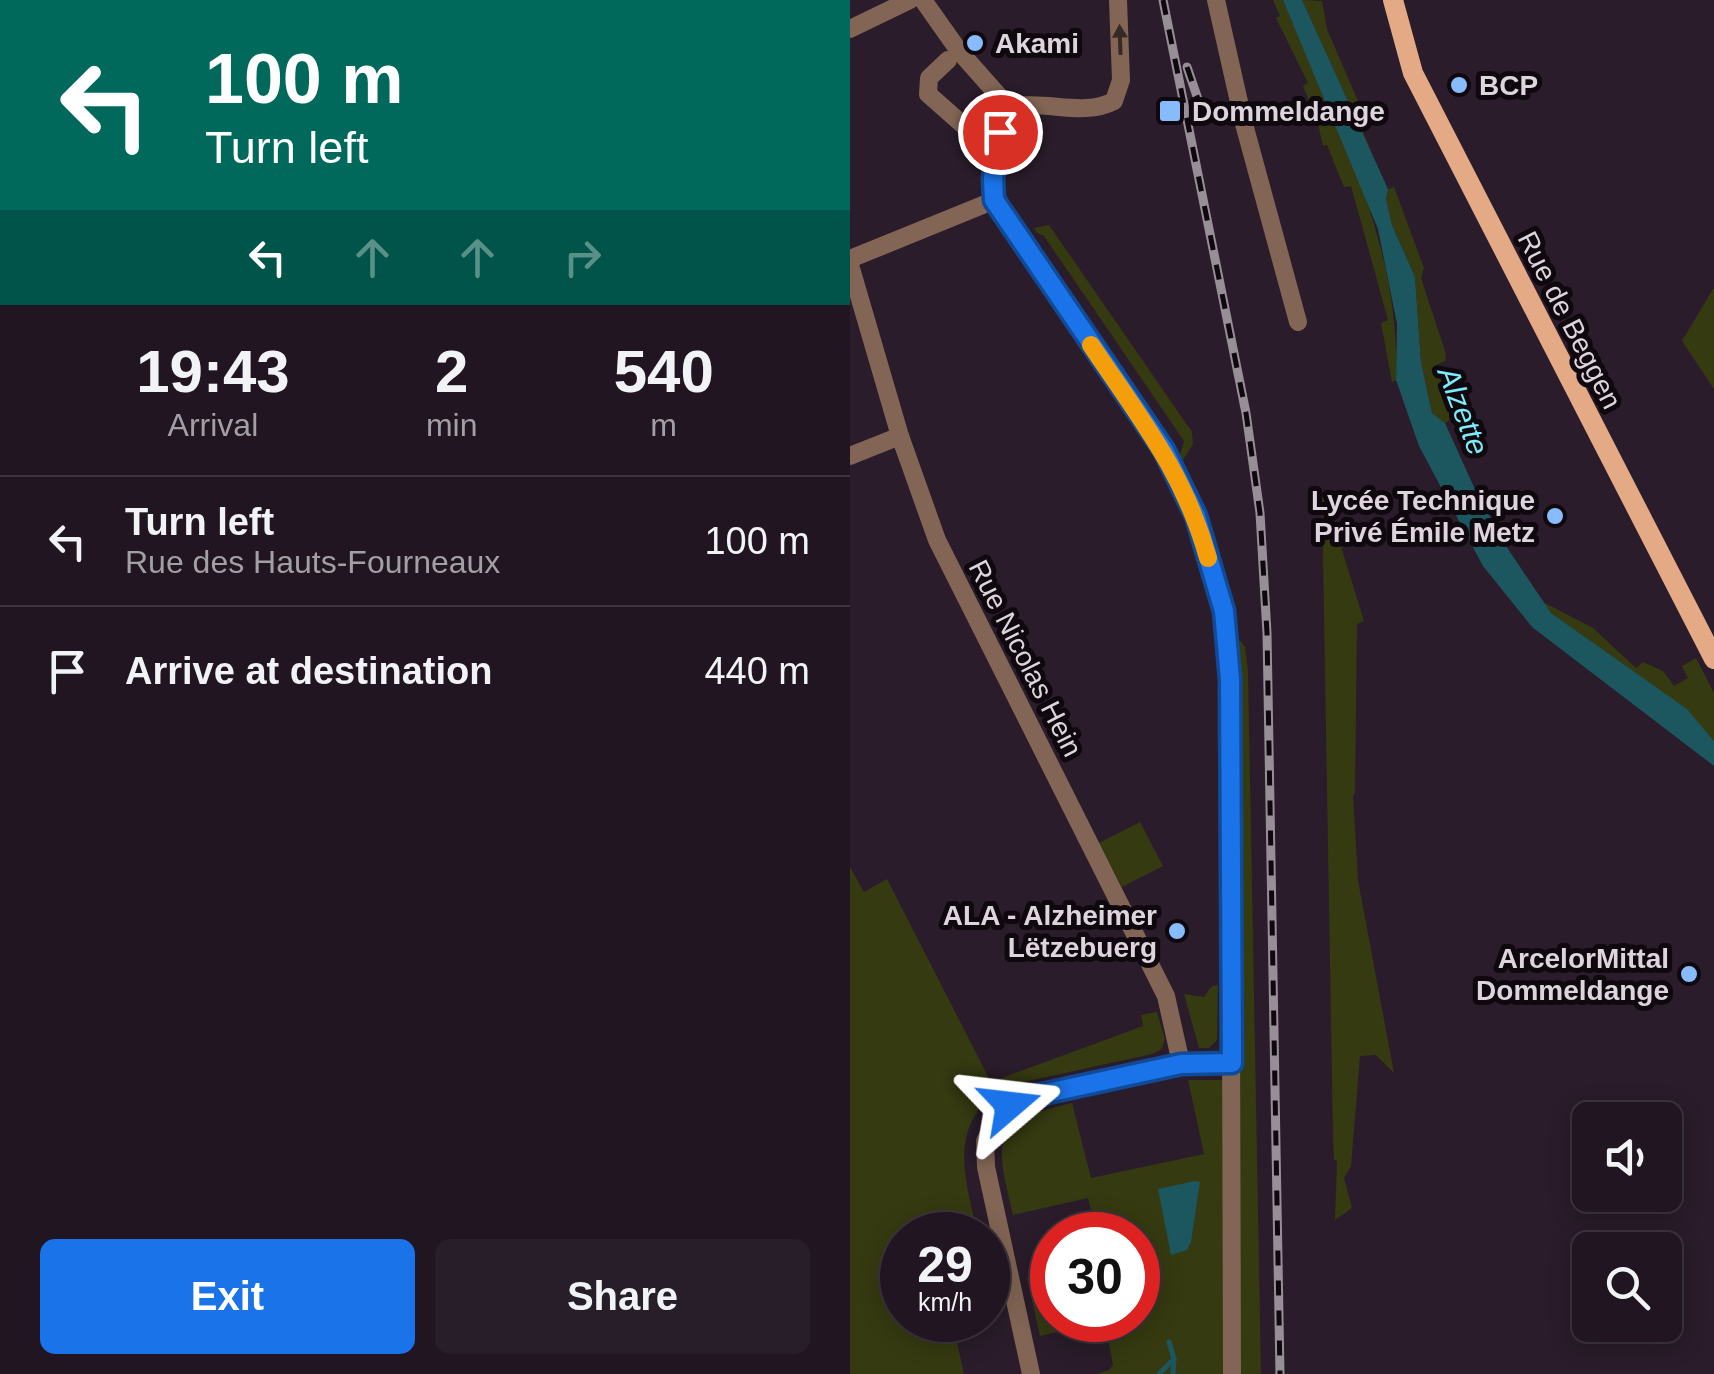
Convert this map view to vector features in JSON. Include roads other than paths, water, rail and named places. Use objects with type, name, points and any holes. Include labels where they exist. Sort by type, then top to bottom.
[{"type":"main road","name":"Rue de Beggen","points":[[1393,0],[1413,73],[1714,659]]},
{"type":"street","points":[[850,29],[910,0]]},
{"type":"street","points":[[923,0],[959,51],[989,82],[1003,110],[994,200],[1164,450],[1196,516],[1224,611],[1230,679],[1232,1374]]},
{"type":"street","points":[[1003,110],[1026,103],[1092,108],[1114,101],[1121,80],[1118,0]]},
{"type":"street","points":[[1216,0],[1244,124],[1298,322]]},
{"type":"street","points":[[948,60],[928,78],[928,94],[996,154]]},
{"type":"street","points":[[850,262],[994,200]]},
{"type":"street","name":"Rue Nicolas Hein","points":[[850,262],[900,436],[937,540],[1166,996],[1181,1064]]},
{"type":"street","points":[[850,456],[900,436]]},
{"type":"street","points":[[1031,1374],[986,1166],[985,1141],[998,1115],[1024,1098],[1181,1064],[1232,1063]]},
{"type":"water","name":"Alzette","points":[[1283,0],[1302,0],[1388,189],[1386,199],[1392,225],[1415,277],[1421,362],[1432,413],[1445,423],[1506,546],[1551,613],[1687,709],[1714,741],[1714,766],[1532,627],[1483,566],[1419,446],[1396,380],[1397,324],[1378,229]]},
{"type":"water","points":[[1200,1182],[1191,1242],[1187,1250],[1171,1255],[1158,1189]]},
{"type":"waterway","points":[[1169,1342],[1173,1374]]},
{"type":"waterway","points":[[1159,1374],[1174,1359]]},
{"type":"railway","points":[[1163,0],[1246,413],[1260,513],[1267,633],[1280,1374]]},
{"type":"railway","points":[[1187,67],[1200,105]]},
{"type":"place","name":"Akami","points":[[975,43]]},
{"type":"place","name":"BCP","points":[[1459,85]]},
{"type":"place","name":"Dommeldange","points":[[1170,111]]},
{"type":"place","name":"Lycée Technique Privé Émile Metz","points":[[1555,516]]},
{"type":"place","name":"ALA - Alzheimer Lëtzebuerg","points":[[1177,931]]},
{"type":"place","name":"ArcelorMittal Dommeldange","points":[[1689,974]]}]
